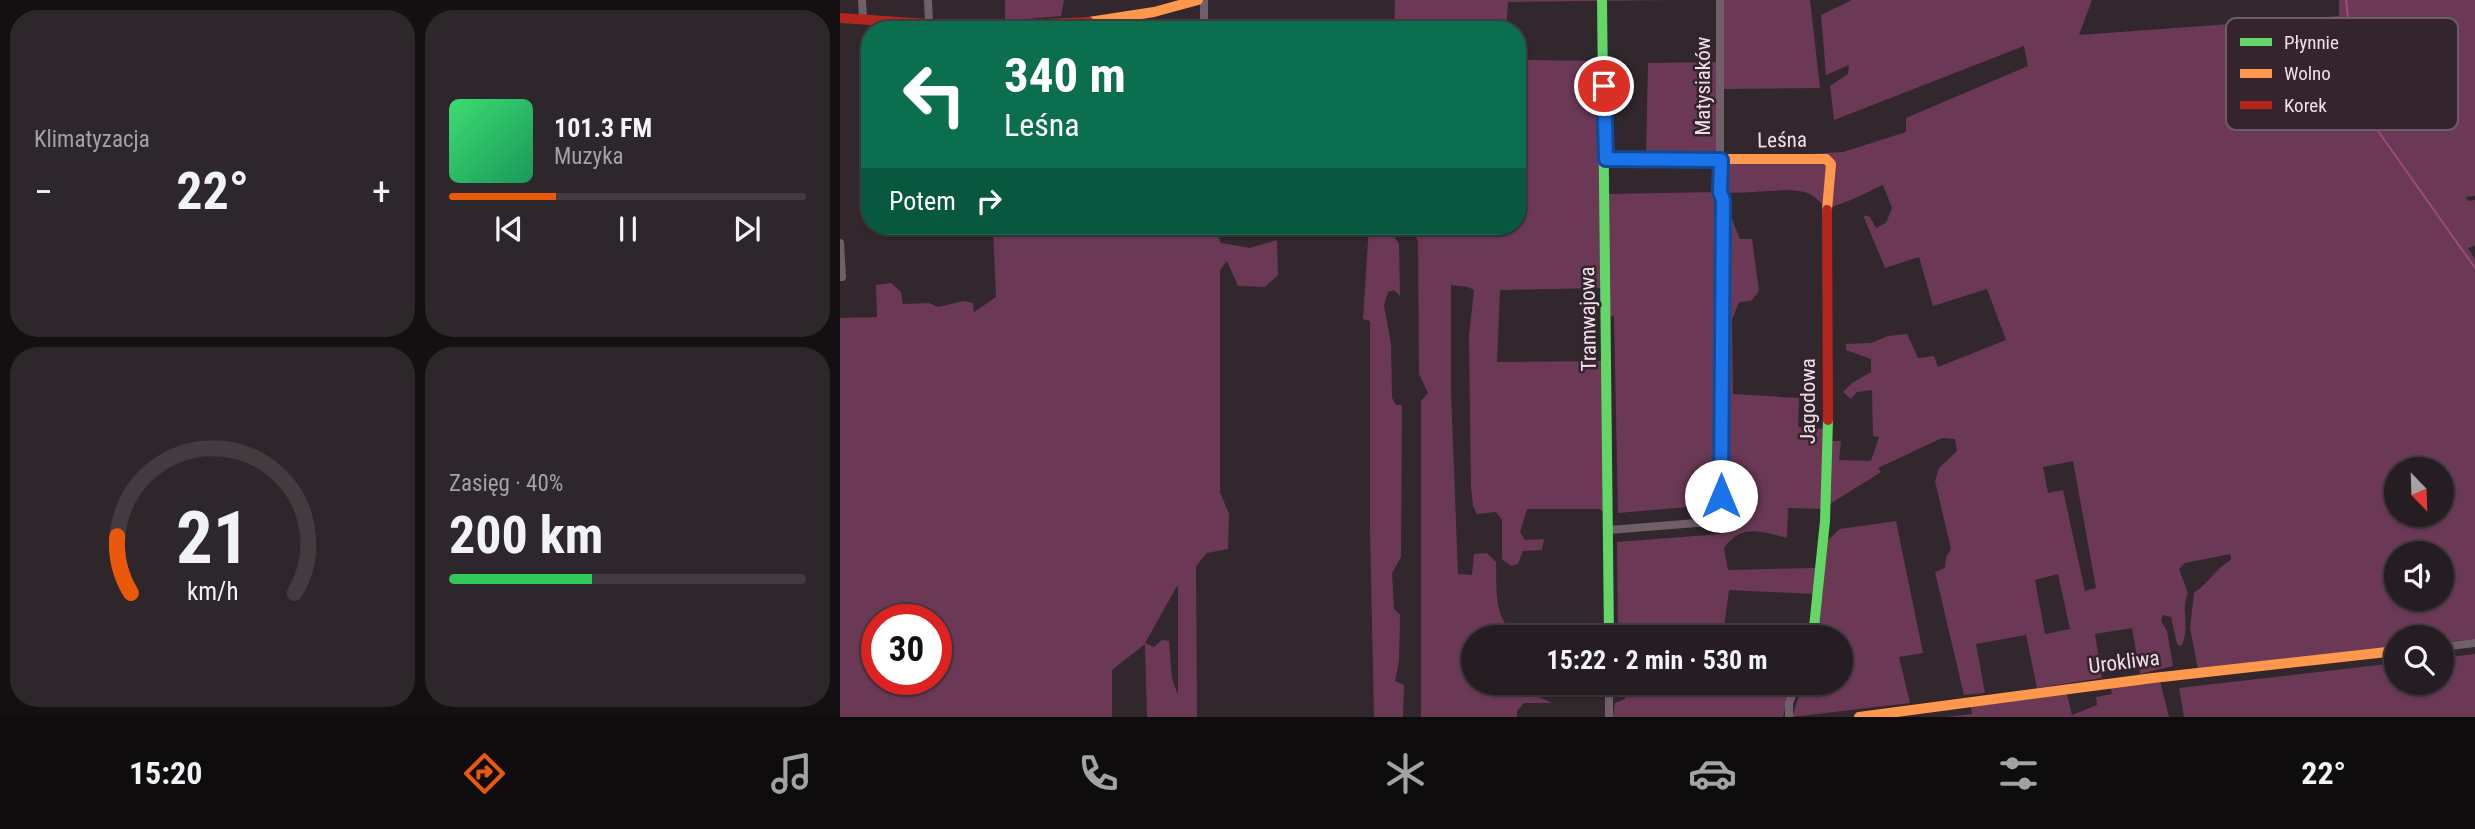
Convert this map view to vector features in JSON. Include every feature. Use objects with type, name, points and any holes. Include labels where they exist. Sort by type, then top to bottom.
[{"type":"street","points":[[862,0],[863,20]]},
{"type":"street","points":[[928,0],[929,21]]},
{"type":"street","points":[[1086,21],[1135,15],[1198,0]]},
{"type":"street","points":[[1204,0],[1204,21]]},
{"type":"street","name":"Tramwajowa","points":[[1602,0],[1606,159],[1609,625]]},
{"type":"street","name":"Matysiaków","points":[[1609,530],[1721,521],[1723,200],[1720,192],[1720,0]]},
{"type":"street","points":[[840,18],[880,21]]},
{"type":"street","name":"Leśna","points":[[1606,159],[1826,159],[1831,164]]},
{"type":"street","name":"Jagodowa","points":[[1814,625],[1825,530],[1828,406],[1826,208],[1831,164]]},
{"type":"street","points":[[840,243],[842,277]]},
{"type":"street","points":[[2454,645],[2475,643]]},
{"type":"street","name":"Urokliwa","points":[[1859,717],[2129,680],[2384,652]]},
{"type":"street","points":[[1609,695],[1609,717]]},
{"type":"street","points":[[1788,716],[1792,695]]},
{"type":"shaded area","points":[[1005,0],[1064,0],[1061,16],[1005,21]]},
{"type":"shaded area","points":[[1395,0],[1677,0],[1508,2],[1507,21],[1394,21]]},
{"type":"shaded area","points":[[1720,0],[1810,0],[1820,88],[1720,89],[1721,159],[1843,152],[1906,132],[1906,118],[2028,66],[2024,46],[1834,120],[1830,86],[1848,74],[1849,65],[1826,75],[1821,15],[1852,0],[2092,0],[2079,35],[2226,24],[2226,130],[2458,130],[2458,18],[2312,18],[2339,16],[2339,0],[2475,0],[2475,196],[2466,197],[2468,201],[2475,200],[2475,246],[2468,248],[2475,259],[2475,639],[2454,641],[2454,625],[2384,625],[2384,648],[2198,669],[2190,628],[2194,593],[2231,560],[2230,554],[2185,563],[2179,569],[2188,593],[2185,633],[2181,646],[2177,644],[2171,617],[2163,615],[2161,621],[2167,631],[2173,666],[2140,674],[2132,628],[2095,634],[2102,678],[2037,688],[2026,635],[1976,644],[1985,693],[1964,695],[1935,572],[1945,568],[1946,557],[1951,549],[1935,481],[1939,468],[1957,451],[1955,439],[1942,438],[1878,468],[1881,472],[1822,509],[1788,508],[1787,538],[1760,532],[1745,532],[1731,540],[1724,548],[1728,570],[1816,568],[1814,594],[1729,590],[1724,625],[1618,625],[1617,542],[1721,534],[1729,520],[1712,505],[1618,513],[1614,316],[1607,317],[1607,288],[1500,290],[1497,362],[1608,361],[1609,514],[1599,509],[1527,509],[1520,532],[1525,540],[1544,539],[1542,550],[1523,551],[1518,564],[1511,566],[1502,559],[1502,520],[1496,512],[1477,514],[1471,488],[1469,336],[1474,290],[1451,285],[1451,392],[1458,574],[1472,575],[1474,554],[1487,553],[1496,562],[1498,603],[1500,613],[1508,625],[1461,625],[1461,695],[1537,695],[1552,703],[1524,703],[1517,711],[1517,717],[1421,717],[1421,401],[1428,393],[1419,374],[1418,242],[1416,235],[1526,235],[1526,60],[1604,61],[1606,194],[1719,192],[1720,160],[1646,157],[1648,63],[1720,62]],"holes":[[[1883,185],[1892,208],[1886,223],[1876,228],[1870,217],[1863,215],[1885,268],[1919,257],[1933,306],[1987,289],[2006,340],[1938,367],[1934,356],[1918,358],[1907,334],[1888,336],[1871,343],[1846,344],[1846,350],[1871,359],[1871,372],[1843,392],[1851,399],[1857,392],[1872,390],[1873,436],[1879,437],[1871,461],[1839,460],[1841,441],[1825,441],[1826,429],[1798,427],[1799,398],[1733,394],[1732,320],[1739,302],[1751,301],[1759,291],[1752,239],[1740,239],[1721,192],[1804,192],[1816,198],[1826,208]],[[2073,461],[2096,588],[2085,591],[2063,490],[2048,493],[2043,467]],[[2058,574],[2070,629],[2045,634],[2035,580]]]},
{"type":"shaded area","points":[[993,235],[1218,235],[1221,243],[1250,248],[1277,240],[1278,275],[1265,287],[1238,286],[1227,261],[1220,270],[1220,492],[1229,514],[1228,549],[1207,553],[1196,566],[1197,717],[1147,717],[1145,644],[1112,670],[1112,717],[840,717],[840,318],[877,317],[876,285],[891,283],[901,292],[903,304],[929,303],[938,307],[963,301],[973,303],[974,312],[996,297]],"holes":[[[1177,586],[1178,695],[1172,679],[1169,641],[1162,640],[1154,647],[1145,643]]]},
{"type":"shaded area","points":[[1368,235],[1393,235],[1399,244],[1400,296],[1394,290],[1388,292],[1384,305],[1391,344],[1392,398],[1396,405],[1402,405],[1401,557],[1392,573],[1394,609],[1400,615],[1399,661],[1395,681],[1404,685],[1403,717],[1374,717],[1370,529],[1370,321],[1363,319]]},
{"type":"shaded area","points":[[1896,521],[1923,653],[1899,657],[1910,703],[1792,717],[1799,695],[1853,695],[1853,625],[1818,625],[1828,540],[1840,529]]},
{"type":"shaded area","points":[[2475,654],[2475,717],[2184,717],[2179,688],[2384,664],[2384,695],[2454,695],[2454,656]]},
{"type":"shaded area","points":[[2159,677],[2169,717],[1945,717],[1972,714],[1970,701],[2066,690],[2072,715],[2097,705],[2096,697],[2112,694],[2110,683]]},
{"type":"shaded area","points":[[1626,695],[1788,695],[1783,717],[1613,717],[1615,703],[1625,699]]},
{"type":"waterway","points":[[2346,0],[2348,18]]},
{"type":"waterway","points":[[2378,130],[2475,268]]},
{"type":"traffic: fast","points":[[1602,0],[1609,625]]},
{"type":"traffic: fast","points":[[1814,625],[1825,521],[1828,420]]},
{"type":"traffic: slow","points":[[1096,21],[1154,12],[1198,0]]},
{"type":"traffic: slow","points":[[1606,159],[1826,159],[1831,164],[1827,210]]},
{"type":"traffic: slow","points":[[1859,717],[2153,678],[2384,652]]},
{"type":"traffic: jam","points":[[840,18],[885,21]]},
{"type":"traffic: jam","points":[[1827,210],[1828,420]]},
{"type":"route","points":[[1604,86],[1606,159],[1721,160],[1721,496]]}]
